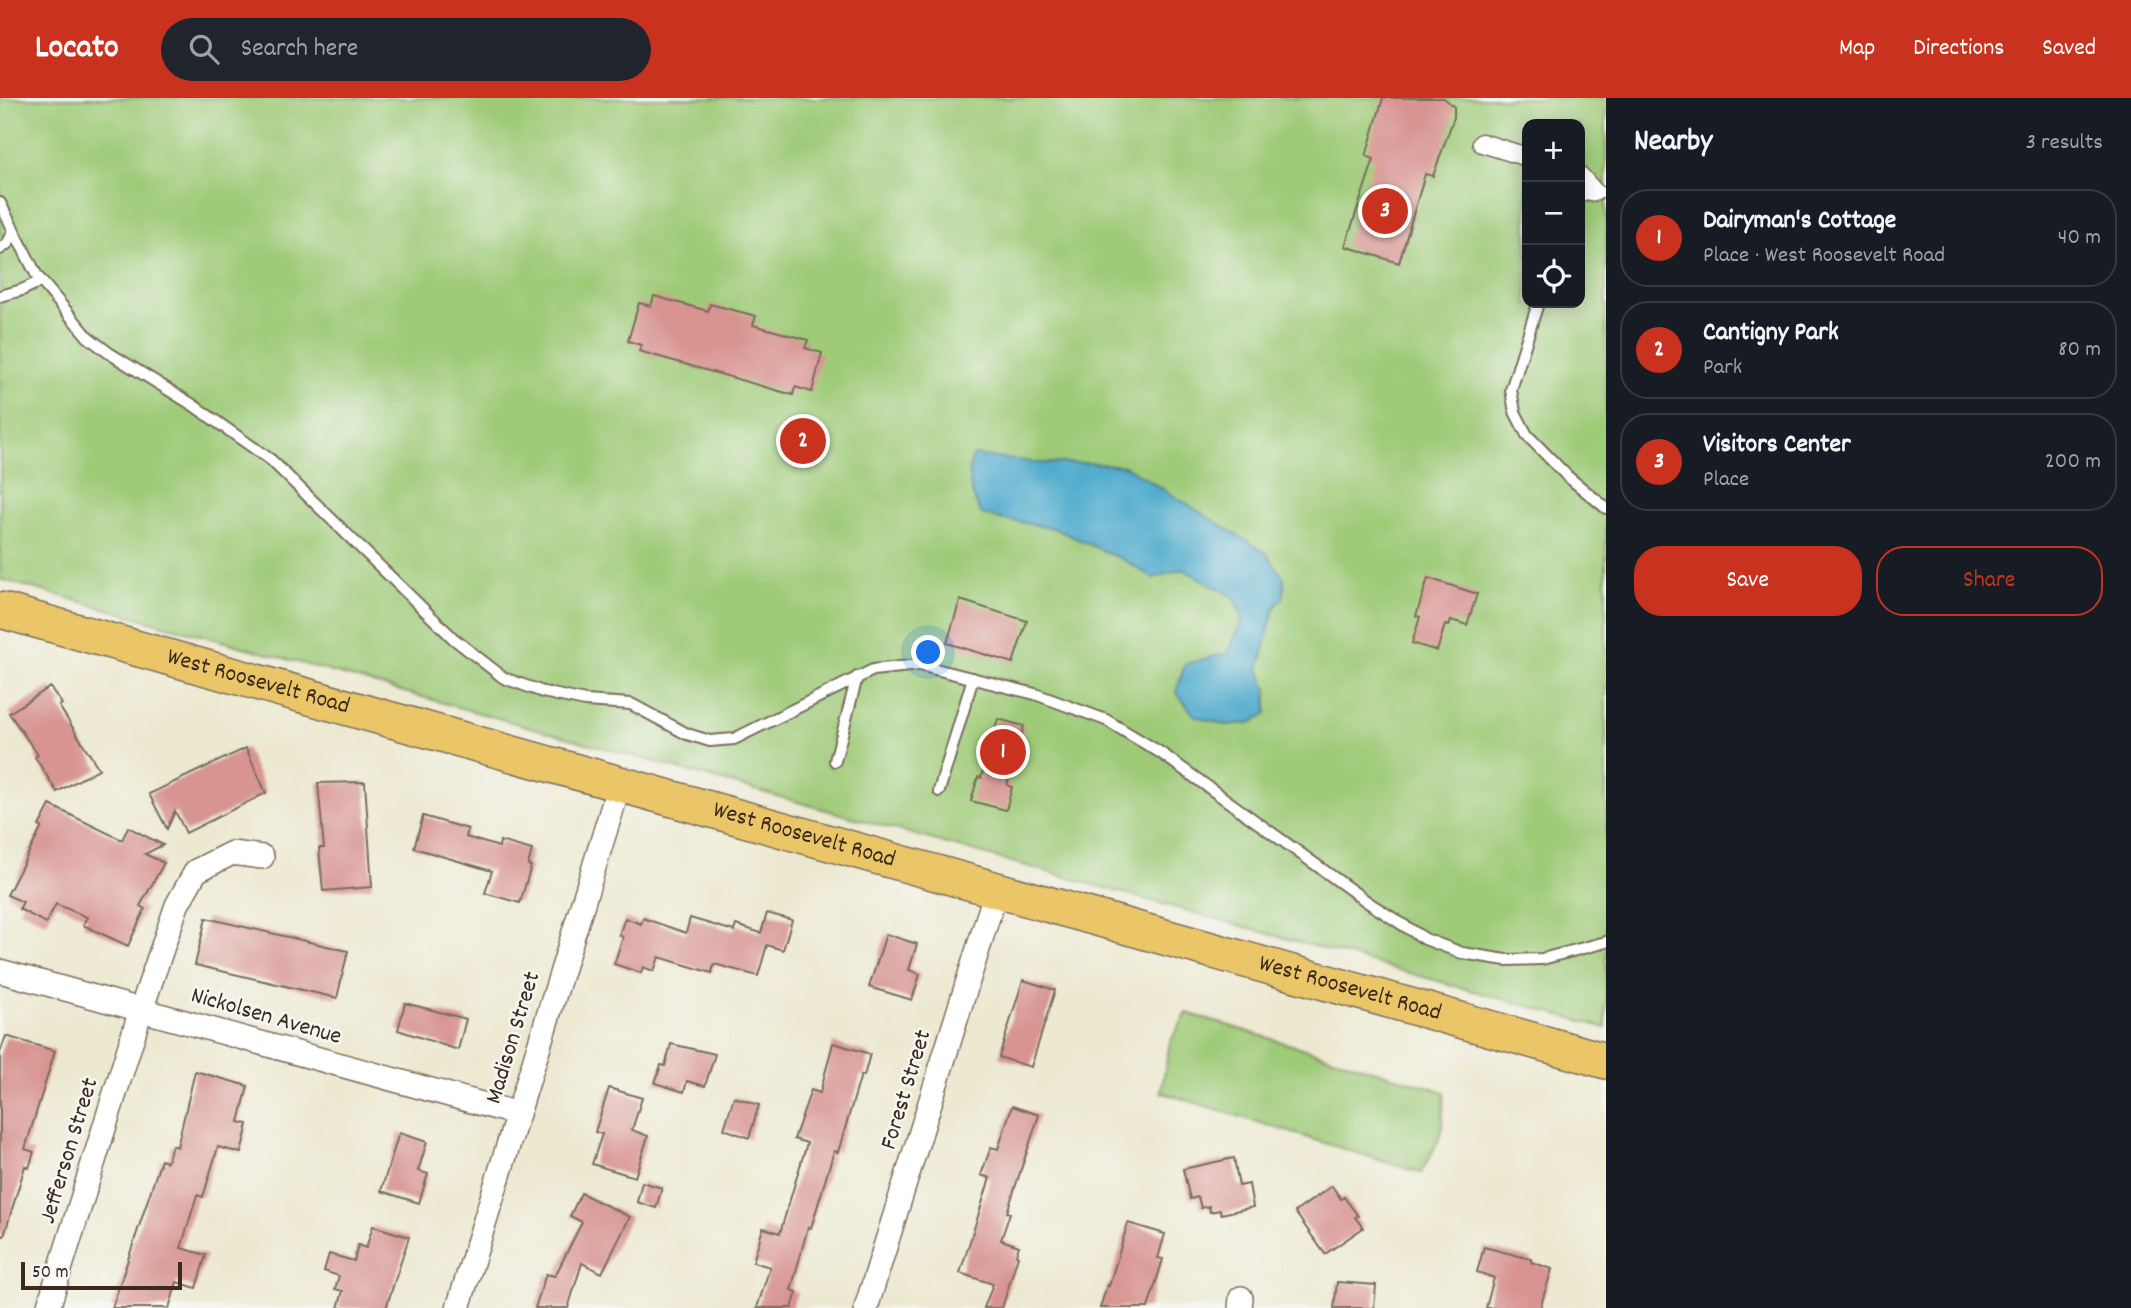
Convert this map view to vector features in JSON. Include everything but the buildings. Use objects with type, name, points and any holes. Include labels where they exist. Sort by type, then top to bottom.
[{"type":"main road","name":"West Roosevelt Road","points":[[0,610],[1606,1061]]},
{"type":"street","points":[[1482,143],[1522,155]]},
{"type":"street","name":"Madison Street","points":[[457,1308],[620,783]]},
{"type":"street","name":"Jefferson Street","points":[[48,1308],[141,1010],[177,905],[196,872],[232,853],[262,857]]},
{"type":"street","name":"Forest Street","points":[[866,1308],[997,888]]},
{"type":"street","name":"Nickolsen Avenue","points":[[0,971],[517,1114]]},
{"type":"lane","points":[[0,203],[41,281],[88,337],[271,460],[454,639],[504,678],[543,692],[584,701],[631,704],[687,734],[710,741],[734,739],[873,670],[919,665],[1035,694],[1106,720],[1161,753],[1369,903],[1425,939],[1462,953],[1506,960],[1542,959],[1606,942]]},
{"type":"lane","points":[[0,249],[8,243],[14,230]]},
{"type":"lane","points":[[0,296],[41,281]]},
{"type":"lane","points":[[1536,308],[1511,390],[1515,412],[1527,435],[1567,476],[1606,508]]},
{"type":"lane","points":[[835,761],[857,677]]},
{"type":"lane","points":[[939,792],[972,678]]},
{"type":"green space","points":[[0,98],[1606,98],[1606,1028],[0,579]]},
{"type":"green space","points":[[1187,1013],[1445,1092],[1441,1136],[1421,1173],[1161,1092],[1170,1042]]},
{"type":"water","points":[[973,455],[1041,463],[1125,466],[1265,552],[1284,578],[1284,596],[1274,609],[1259,669],[1267,690],[1267,713],[1251,723],[1225,725],[1195,716],[1176,692],[1185,664],[1228,653],[1243,620],[1234,598],[1183,569],[1153,578],[1124,560],[1053,528],[982,514],[970,486]]},
{"type":"place","name":"Visitors Center","points":[[1385,211]]},
{"type":"place","name":"Cantigny Park","points":[[803,441]]},
{"type":"place","name":"Dairyman's Cottage","points":[[1003,752]]}]
